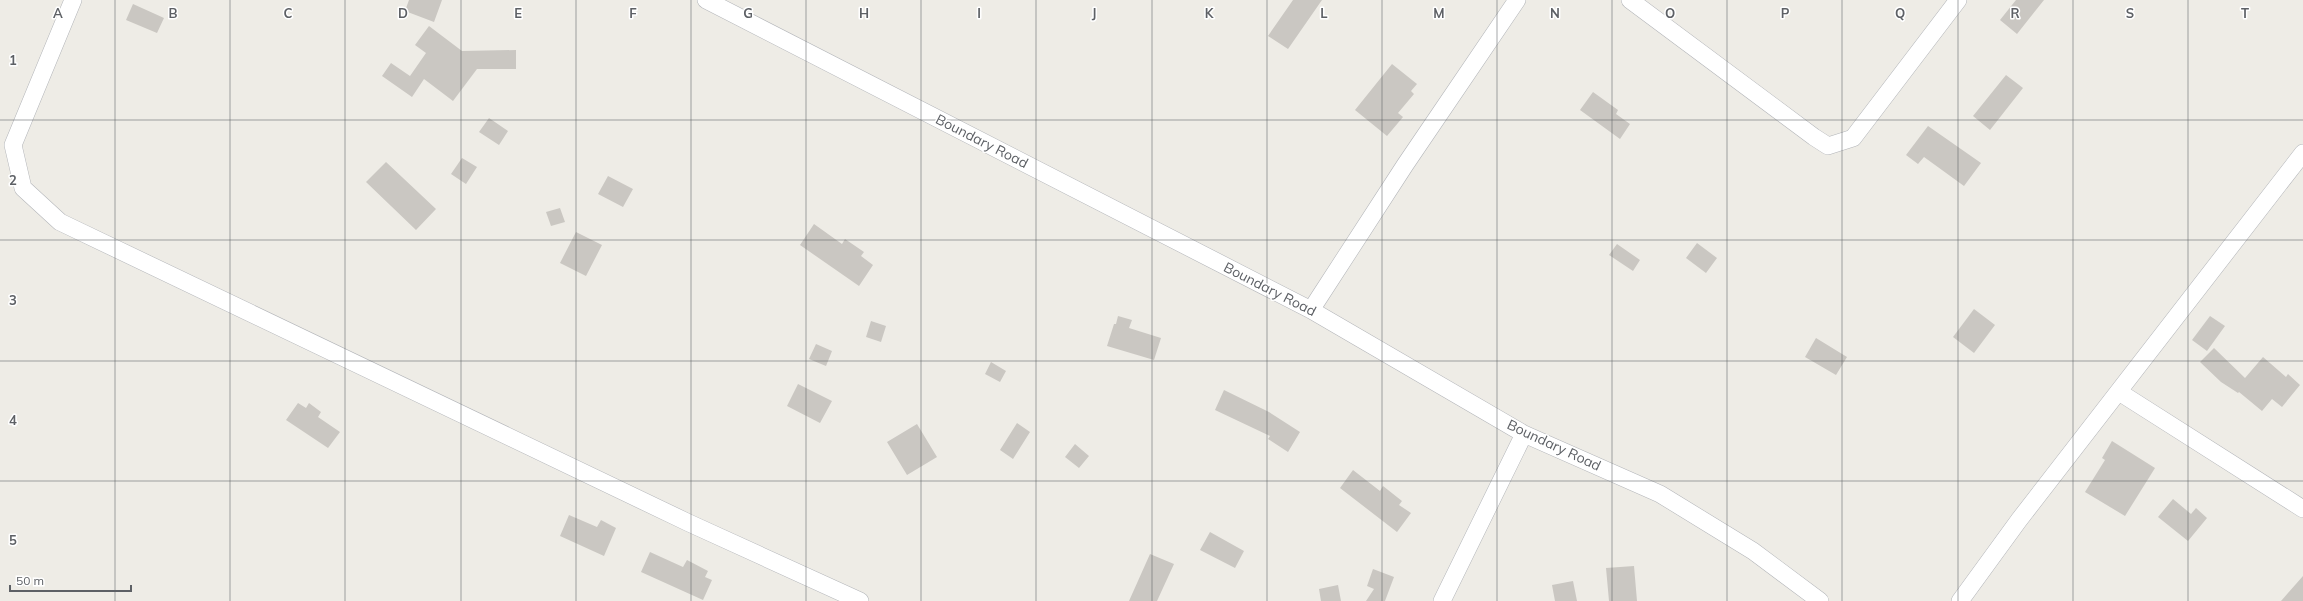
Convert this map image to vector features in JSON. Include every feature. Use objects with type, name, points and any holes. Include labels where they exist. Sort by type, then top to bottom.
[{"type":"street","points":[[73,0],[13,145],[23,188],[60,222],[689,523],[860,601]]},
{"type":"street","name":"Boundary Road","points":[[706,0],[1311,310],[1524,434],[1660,494],[1753,552],[1820,601]]},
{"type":"street","points":[[1311,310],[1405,165],[1517,0]]},
{"type":"street","points":[[1630,0],[1828,146],[1853,138],[1958,0]]},
{"type":"street","points":[[1960,601],[2024,514],[2303,153]]},
{"type":"street","points":[[2119,392],[2303,509]]},
{"type":"street","points":[[1442,601],[1524,434]]},
{"type":"building","points":[[409,0],[442,0],[434,22],[405,11]]},
{"type":"building","points":[[1293,0],[1322,0],[1288,49],[1268,36]]},
{"type":"building","points":[[2016,0],[2044,0],[2017,34],[2000,20]]},
{"type":"building","points":[[133,4],[164,18],[157,33],[126,20]]},
{"type":"building","points":[[429,26],[462,51],[516,50],[516,69],[477,69],[453,101],[424,79],[412,97],[382,76],[391,63],[410,76],[426,53],[415,45]]},
{"type":"building","points":[[1392,64],[1417,84],[1411,91],[1414,94],[1398,113],[1403,117],[1387,136],[1355,110]]},
{"type":"building","points":[[2006,75],[2023,88],[1990,130],[1973,116]]},
{"type":"building","points":[[1593,92],[1618,110],[1616,114],[1630,124],[1620,139],[1580,110]]},
{"type":"building","points":[[489,118],[508,131],[499,145],[479,132]]},
{"type":"building","points":[[1928,126],[1981,163],[1964,186],[1924,157],[1918,164],[1906,155]]},
{"type":"building","points":[[462,158],[477,167],[466,184],[451,174]]},
{"type":"building","points":[[386,162],[436,209],[416,230],[366,182]]},
{"type":"building","points":[[608,176],[633,189],[623,207],[598,194]]},
{"type":"building","points":[[560,208],[565,222],[551,226],[546,212]]},
{"type":"building","points":[[814,224],[842,244],[845,239],[864,252],[861,256],[873,265],[859,286],[800,245]]},
{"type":"building","points":[[576,232],[602,245],[586,276],[560,263]]},
{"type":"building","points":[[1697,243],[1717,258],[1706,273],[1686,258]]},
{"type":"building","points":[[1617,244],[1640,260],[1633,271],[1609,255]]},
{"type":"building","points":[[1974,309],[1995,325],[1974,353],[1953,337]]},
{"type":"building","points":[[1118,316],[1132,320],[1129,328],[1161,338],[1154,360],[1107,346]]},
{"type":"building","points":[[2210,316],[2225,326],[2207,351],[2192,340]]},
{"type":"building","points":[[871,321],[886,326],[881,342],[866,337]]},
{"type":"building","points":[[1816,338],[1847,357],[1836,375],[1805,357]]},
{"type":"building","points":[[816,344],[832,351],[826,366],[809,359]]},
{"type":"building","points":[[2214,348],[2245,378],[2263,357],[2286,377],[2288,374],[2300,385],[2282,407],[2272,399],[2262,411],[2239,392],[2238,393],[2221,382],[2200,362]]},
{"type":"building","points":[[991,362],[1006,371],[1000,382],[985,374]]},
{"type":"building","points":[[798,384],[832,401],[820,423],[787,406]]},
{"type":"building","points":[[1224,390],[1269,412],[1300,432],[1288,452],[1268,439],[1270,436],[1215,410]]},
{"type":"building","points":[[298,403],[306,408],[309,403],[321,412],[318,417],[340,432],[328,448],[286,420]]},
{"type":"building","points":[[1017,423],[1030,432],[1013,459],[1000,450]]},
{"type":"building","points":[[917,424],[937,457],[907,475],[887,442]]},
{"type":"building","points":[[2112,441],[2155,468],[2125,516],[2085,492],[2105,460],[2102,458]]},
{"type":"building","points":[[1075,444],[1089,456],[1079,468],[1065,457]]},
{"type":"building","points":[[1353,470],[1380,491],[1383,486],[1402,501],[1399,505],[1411,513],[1397,532],[1340,488]]},
{"type":"building","points":[[2173,499],[2191,514],[2196,508],[2207,518],[2188,541],[2158,517]]},
{"type":"building","points":[[569,515],[597,527],[601,520],[616,528],[604,556],[560,536]]},
{"type":"building","points":[[1210,532],[1244,551],[1235,568],[1200,550]]},
{"type":"building","points":[[650,552],[683,567],[687,560],[708,571],[705,577],[712,580],[703,600],[641,572]]},
{"type":"building","points":[[1150,554],[1174,564],[1157,601],[1129,601]]},
{"type":"building","points":[[1634,566],[1637,601],[1609,601],[1606,568]]},
{"type":"building","points":[[1373,569],[1394,577],[1385,601],[1366,601],[1374,589],[1367,586]]},
{"type":"building","points":[[2303,576],[2303,601],[2281,601]]},
{"type":"building","points":[[1573,581],[1577,601],[1555,601],[1552,585]]},
{"type":"building","points":[[1338,585],[1341,601],[1321,601],[1319,589]]}]
